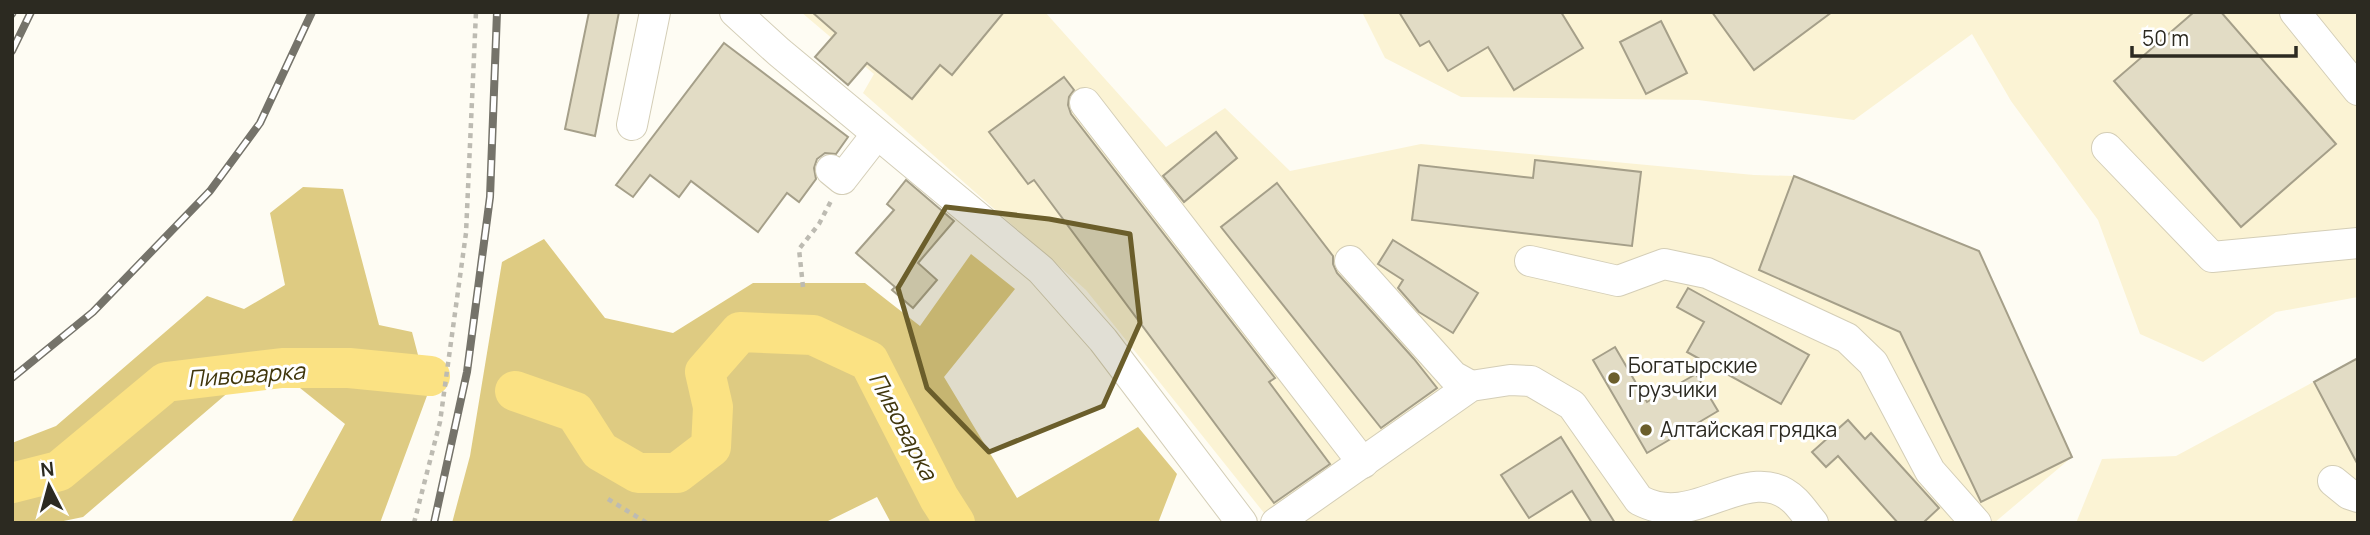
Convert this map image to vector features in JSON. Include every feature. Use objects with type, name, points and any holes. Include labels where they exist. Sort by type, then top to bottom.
[{"type":"lane","points":[[632,125],[655,12]]},
{"type":"lane","points":[[735,12],[1041,270],[1103,340],[1242,523]]},
{"type":"lane","points":[[2295,12],[2358,90]]},
{"type":"lane","points":[[1086,103],[1363,464]]},
{"type":"lane","points":[[837,174],[877,134]]},
{"type":"lane","points":[[2107,148],[2212,257],[2358,243]]},
{"type":"lane","points":[[1350,261],[1453,376],[1471,386]]},
{"type":"lane","points":[[1530,261],[1618,281],[1664,264],[1696,271],[1847,338],[1873,363],[1930,471],[1976,523]]},
{"type":"lane","points":[[1276,523],[1471,386],[1510,380],[1531,381],[1572,405],[1639,500],[1655,508],[1678,508],[1690,513],[1742,488],[1769,487],[1794,499],[1813,523]]},
{"type":"lane","points":[[2333,481],[2349,494],[2358,497]]},
{"type":"path","points":[[414,523],[440,422],[466,233],[476,12]]},
{"type":"path","points":[[803,287],[799,249],[819,224],[837,174]]},
{"type":"path","points":[[608,499],[647,523]]},
{"type":"highlighted area","points":[[946,207],[1049,219],[1130,234],[1140,323],[1103,406],[989,452],[927,388],[898,288]]},
{"type":"shaded area","points":[[801,12],[1045,12],[1166,147],[1225,108],[1290,171],[1421,144],[1754,175],[1794,176],[1979,251],[2072,457],[1994,523],[1272,523],[1086,290],[863,93],[874,74]]},
{"type":"shaded area","points":[[1362,12],[2358,12],[2358,297],[2276,312],[2203,362],[2140,334],[2098,220],[2011,101],[1972,34],[1854,120],[1698,100],[1461,97],[1385,58]]},
{"type":"shaded area","points":[[303,187],[343,189],[379,325],[412,332],[428,393],[380,523],[291,523],[345,424],[285,376],[231,390],[83,517],[54,523],[12,523],[12,443],[56,426],[207,296],[244,309],[285,285],[270,213]]},
{"type":"shaded area","points":[[544,239],[605,318],[673,333],[753,283],[865,283],[920,326],[971,254],[1015,289],[944,377],[1017,498],[1138,427],[1177,474],[1158,523],[891,523],[877,497],[824,523],[452,523],[470,456],[502,262]]},
{"type":"shaded area","points":[[2358,358],[2358,523],[2076,523],[2102,459],[2176,456]]},
{"type":"building","points":[[589,12],[619,12],[595,136],[565,129]]},
{"type":"building","points":[[812,12],[1004,12],[952,75],[940,65],[912,99],[867,63],[848,85],[815,57],[836,33]]},
{"type":"building","points":[[1399,12],[1561,12],[1583,48],[1514,90],[1488,47],[1448,71],[1429,41],[1420,46]]},
{"type":"building","points":[[1712,12],[1832,12],[1754,70]]},
{"type":"building","points":[[2194,12],[2221,12],[2336,144],[2241,227],[2114,81]]},
{"type":"building","points":[[1661,21],[1687,73],[1646,94],[1620,42]]},
{"type":"building","points":[[724,43],[848,137],[836,154],[825,153],[817,159],[814,168],[816,179],[799,202],[787,193],[758,232],[691,181],[679,197],[650,175],[633,197],[616,185]]},
{"type":"building","points":[[1064,77],[1074,90],[1068,105],[1071,114],[1275,378],[1269,382],[1330,464],[1274,503],[1034,180],[1028,184],[989,132]]},
{"type":"building","points":[[1216,132],[1237,158],[1184,202],[1163,176]]},
{"type":"building","points":[[1535,160],[1641,172],[1632,246],[1412,220],[1419,165],[1533,178]]},
{"type":"building","points":[[1794,176],[1979,251],[2072,457],[1981,502],[1900,332],[1759,270]]},
{"type":"building","points":[[906,180],[954,221],[918,263],[937,280],[913,308],[892,290],[895,287],[856,253],[894,210],[887,204]]},
{"type":"building","points":[[1277,183],[1333,256],[1337,273],[1437,388],[1381,428],[1221,227]]},
{"type":"building","points":[[1393,240],[1478,293],[1453,333],[1419,312],[1398,288],[1403,280],[1378,264]]},
{"type":"building","points":[[1688,288],[1809,355],[1781,404],[1687,352],[1704,322],[1677,307]]},
{"type":"building","points":[[1615,347],[1647,402],[1696,374],[1718,411],[1647,453],[1593,360]]},
{"type":"building","points":[[2358,358],[2358,465],[2314,382]]},
{"type":"building","points":[[1848,420],[1865,439],[1871,433],[1939,508],[1923,523],[1898,523],[1838,456],[1826,467],[1812,452]]},
{"type":"building","points":[[1561,437],[1615,523],[1592,523],[1572,491],[1529,518],[1501,475]]},
{"type":"waterway","name":"Пивоварка","points":[[515,391],[575,412],[600,451],[638,473],[677,473],[711,447],[713,407],[705,372],[740,332],[813,335],[869,361],[939,498],[955,523]]},
{"type":"waterway","name":"Пивоварка","points":[[12,483],[59,471],[166,382],[282,368],[349,368],[430,376]]},
{"type":"railway","points":[[12,51],[31,12]]},
{"type":"railway","points":[[12,378],[93,312],[210,191],[260,123],[312,12]]},
{"type":"railway","points":[[434,523],[467,372],[490,197],[497,12]]},
{"type":"place","name":"Богатырские грузчики","points":[[1614,378]]},
{"type":"place","name":"Алтайская грядка","points":[[1646,430]]}]
